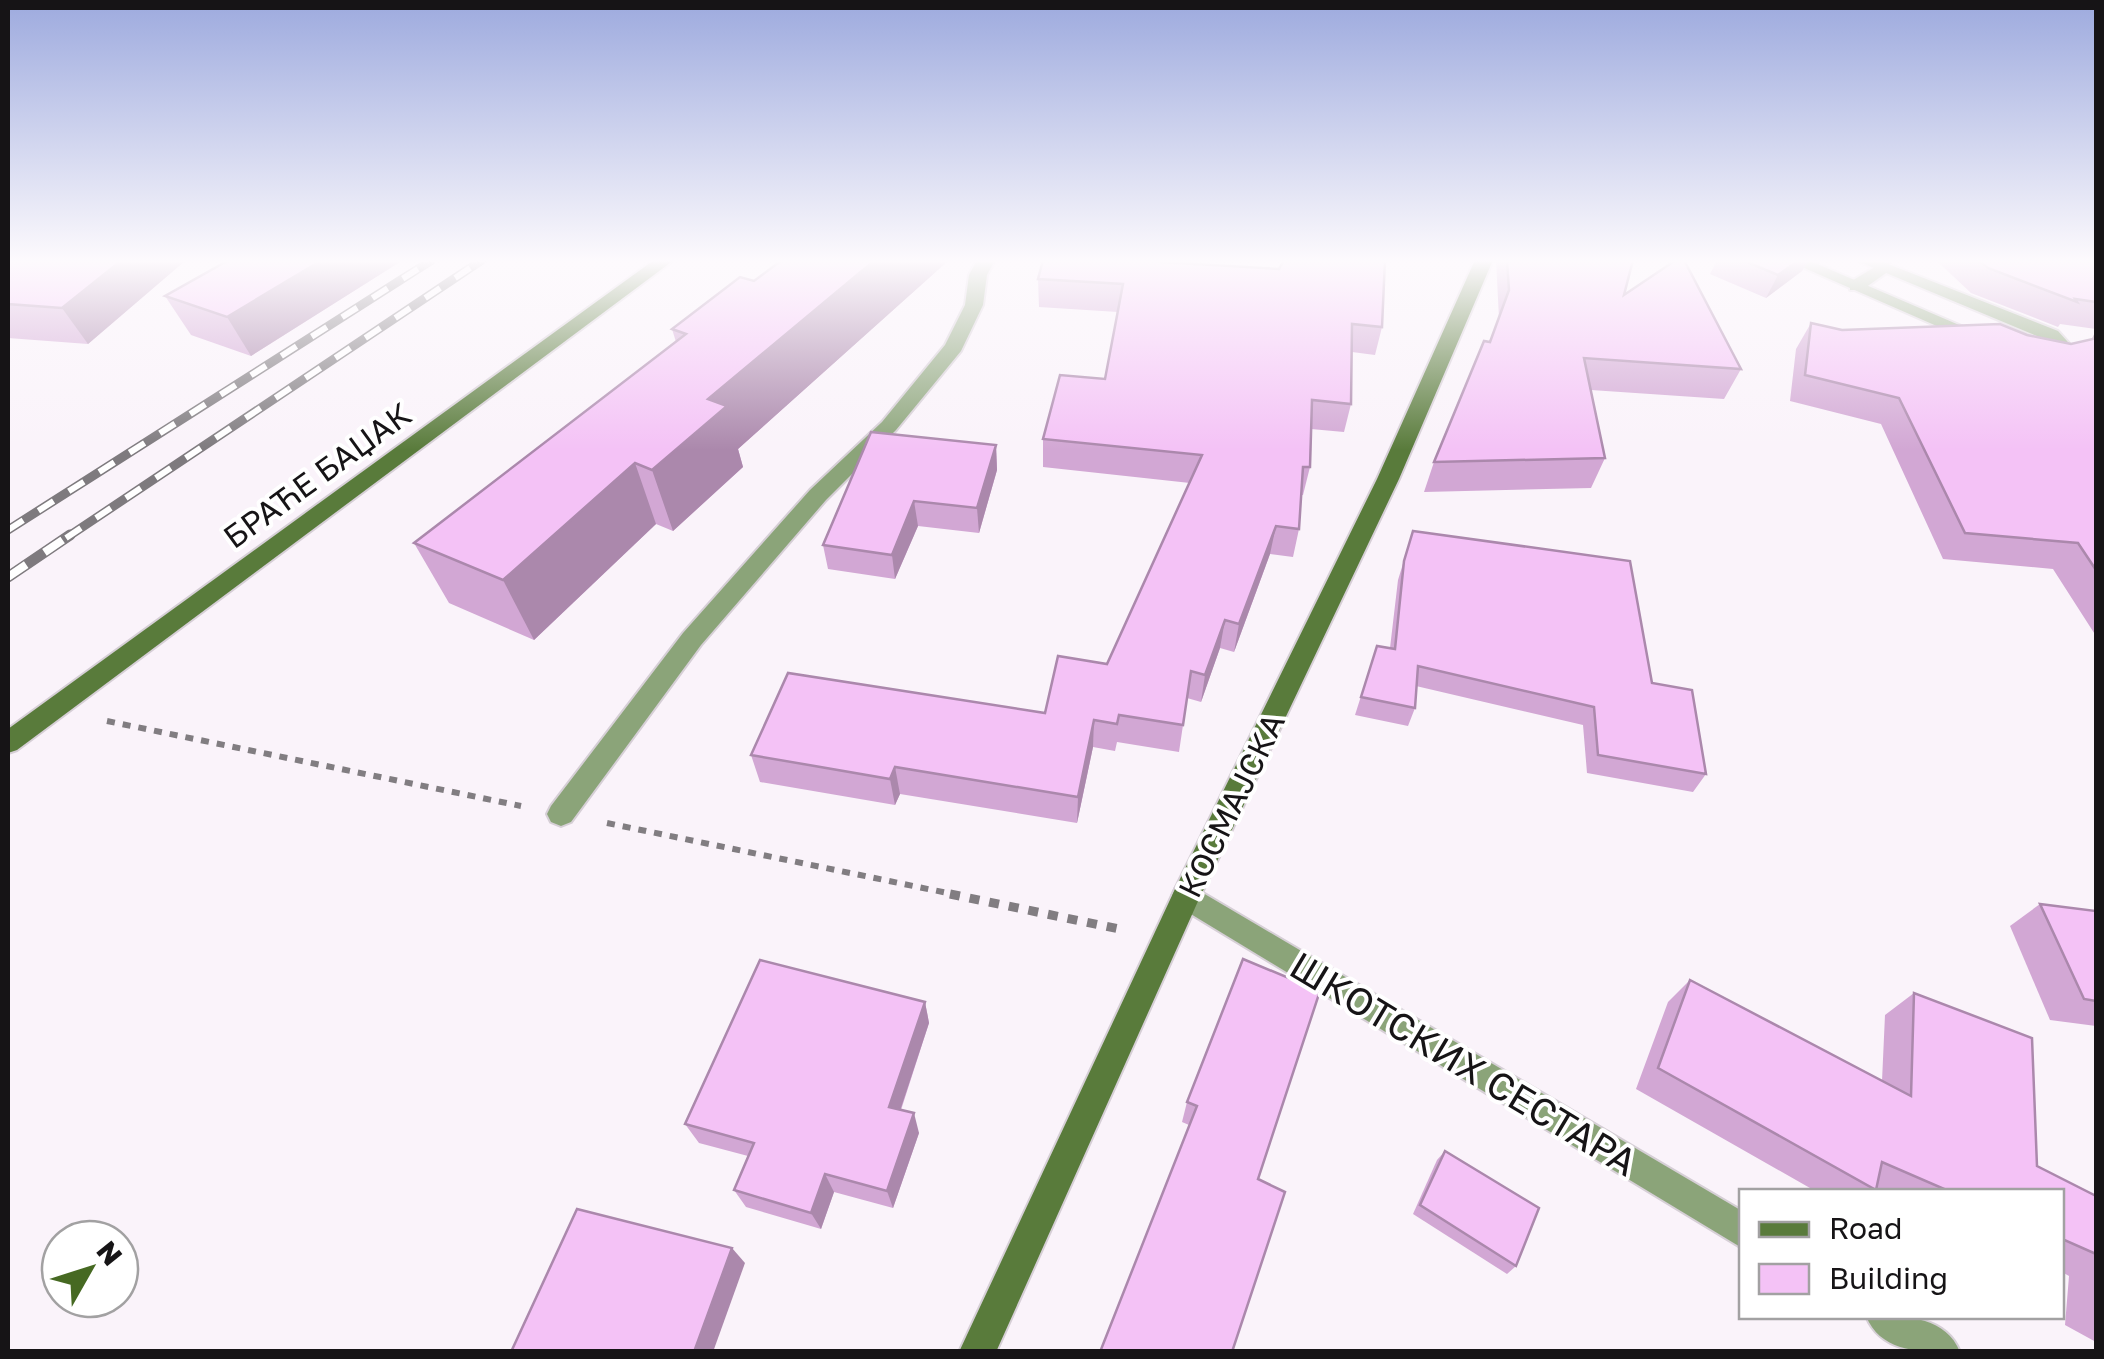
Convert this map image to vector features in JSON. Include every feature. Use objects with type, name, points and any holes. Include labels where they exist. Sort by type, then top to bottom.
[{"type":"street","name":"БРАЋЕ БАЏАК","points":[[8,742],[579,323]]},
{"type":"street","points":[[561,814],[629,720],[746,575],[818,495],[889,426],[954,348],[966,323]]},
{"type":"street","name":"КОСМАЈСКА","points":[[977,1352],[1186,896],[1341,580],[1456,323]]},
{"type":"street","points":[[1945,323],[1997,345]]},
{"type":"street","points":[[2026,356],[2051,360],[2064,357],[2067,351],[2051,335],[2027,323]]},
{"type":"street","name":"ШКОТСКИХ СЕСТАРА","points":[[1186,896],[1739,1229]]},
{"type":"street","points":[[1889,1319],[1942,1352]]},
{"type":"building","points":[[679,323],[799,323],[708,399],[727,406],[652,470],[635,463],[503,580],[414,543],[686,334],[672,329]]},
{"type":"building","points":[[1116,323],[1382,323],[1382,327],[1352,324],[1351,404],[1312,400],[1310,467],[1303,467],[1299,529],[1276,526],[1239,624],[1225,620],[1205,675],[1191,671],[1183,725],[1119,715],[1117,724],[1094,720],[1078,797],[895,767],[890,779],[751,755],[788,673],[1045,713],[1058,656],[1107,664],[1202,455],[1043,439],[1060,375],[1105,379]]},
{"type":"building","points":[[1497,323],[1717,323],[1741,369],[1584,358],[1605,458],[1434,462],[1484,341],[1490,342]]},
{"type":"building","points":[[1811,323],[1842,330],[2000,324],[2027,335],[2071,344],[2093,339],[2096,333],[2096,570],[2078,543],[1965,533],[1899,398],[1805,375]]},
{"type":"building","points":[[871,432],[996,445],[977,508],[914,501],[892,555],[823,545]]},
{"type":"building","points":[[1413,531],[1630,561],[1652,683],[1692,690],[1706,774],[1598,755],[1594,707],[1418,666],[1415,708],[1361,697],[1377,646],[1395,649],[1404,561]]},
{"type":"building","points":[[2040,904],[2096,911],[2096,1001],[2084,999]]},
{"type":"building","points":[[1243,959],[1320,991],[1258,1179],[1285,1192],[1232,1352],[1100,1352],[1197,1106],[1187,1102]]},
{"type":"building","points":[[760,960],[925,1002],[889,1107],[914,1113],[887,1191],[825,1174],[811,1213],[734,1190],[754,1143],[685,1124]]},
{"type":"building","points":[[1690,980],[1911,1096],[1914,993],[2032,1038],[2037,1166],[2096,1196],[2096,1254],[2064,1240],[2064,1189],[1944,1189],[1882,1162],[1874,1189],[1658,1068]]},
{"type":"building","points":[[1445,1151],[1539,1208],[1516,1266],[1420,1205]]},
{"type":"building","points":[[577,1209],[732,1248],[694,1352],[511,1352]]},
{"type":"railway","points":[[8,530],[332,323]]},
{"type":"railway","points":[[66,538],[387,323]]},
{"type":"railway","points":[[8,577],[70,535]]}]
